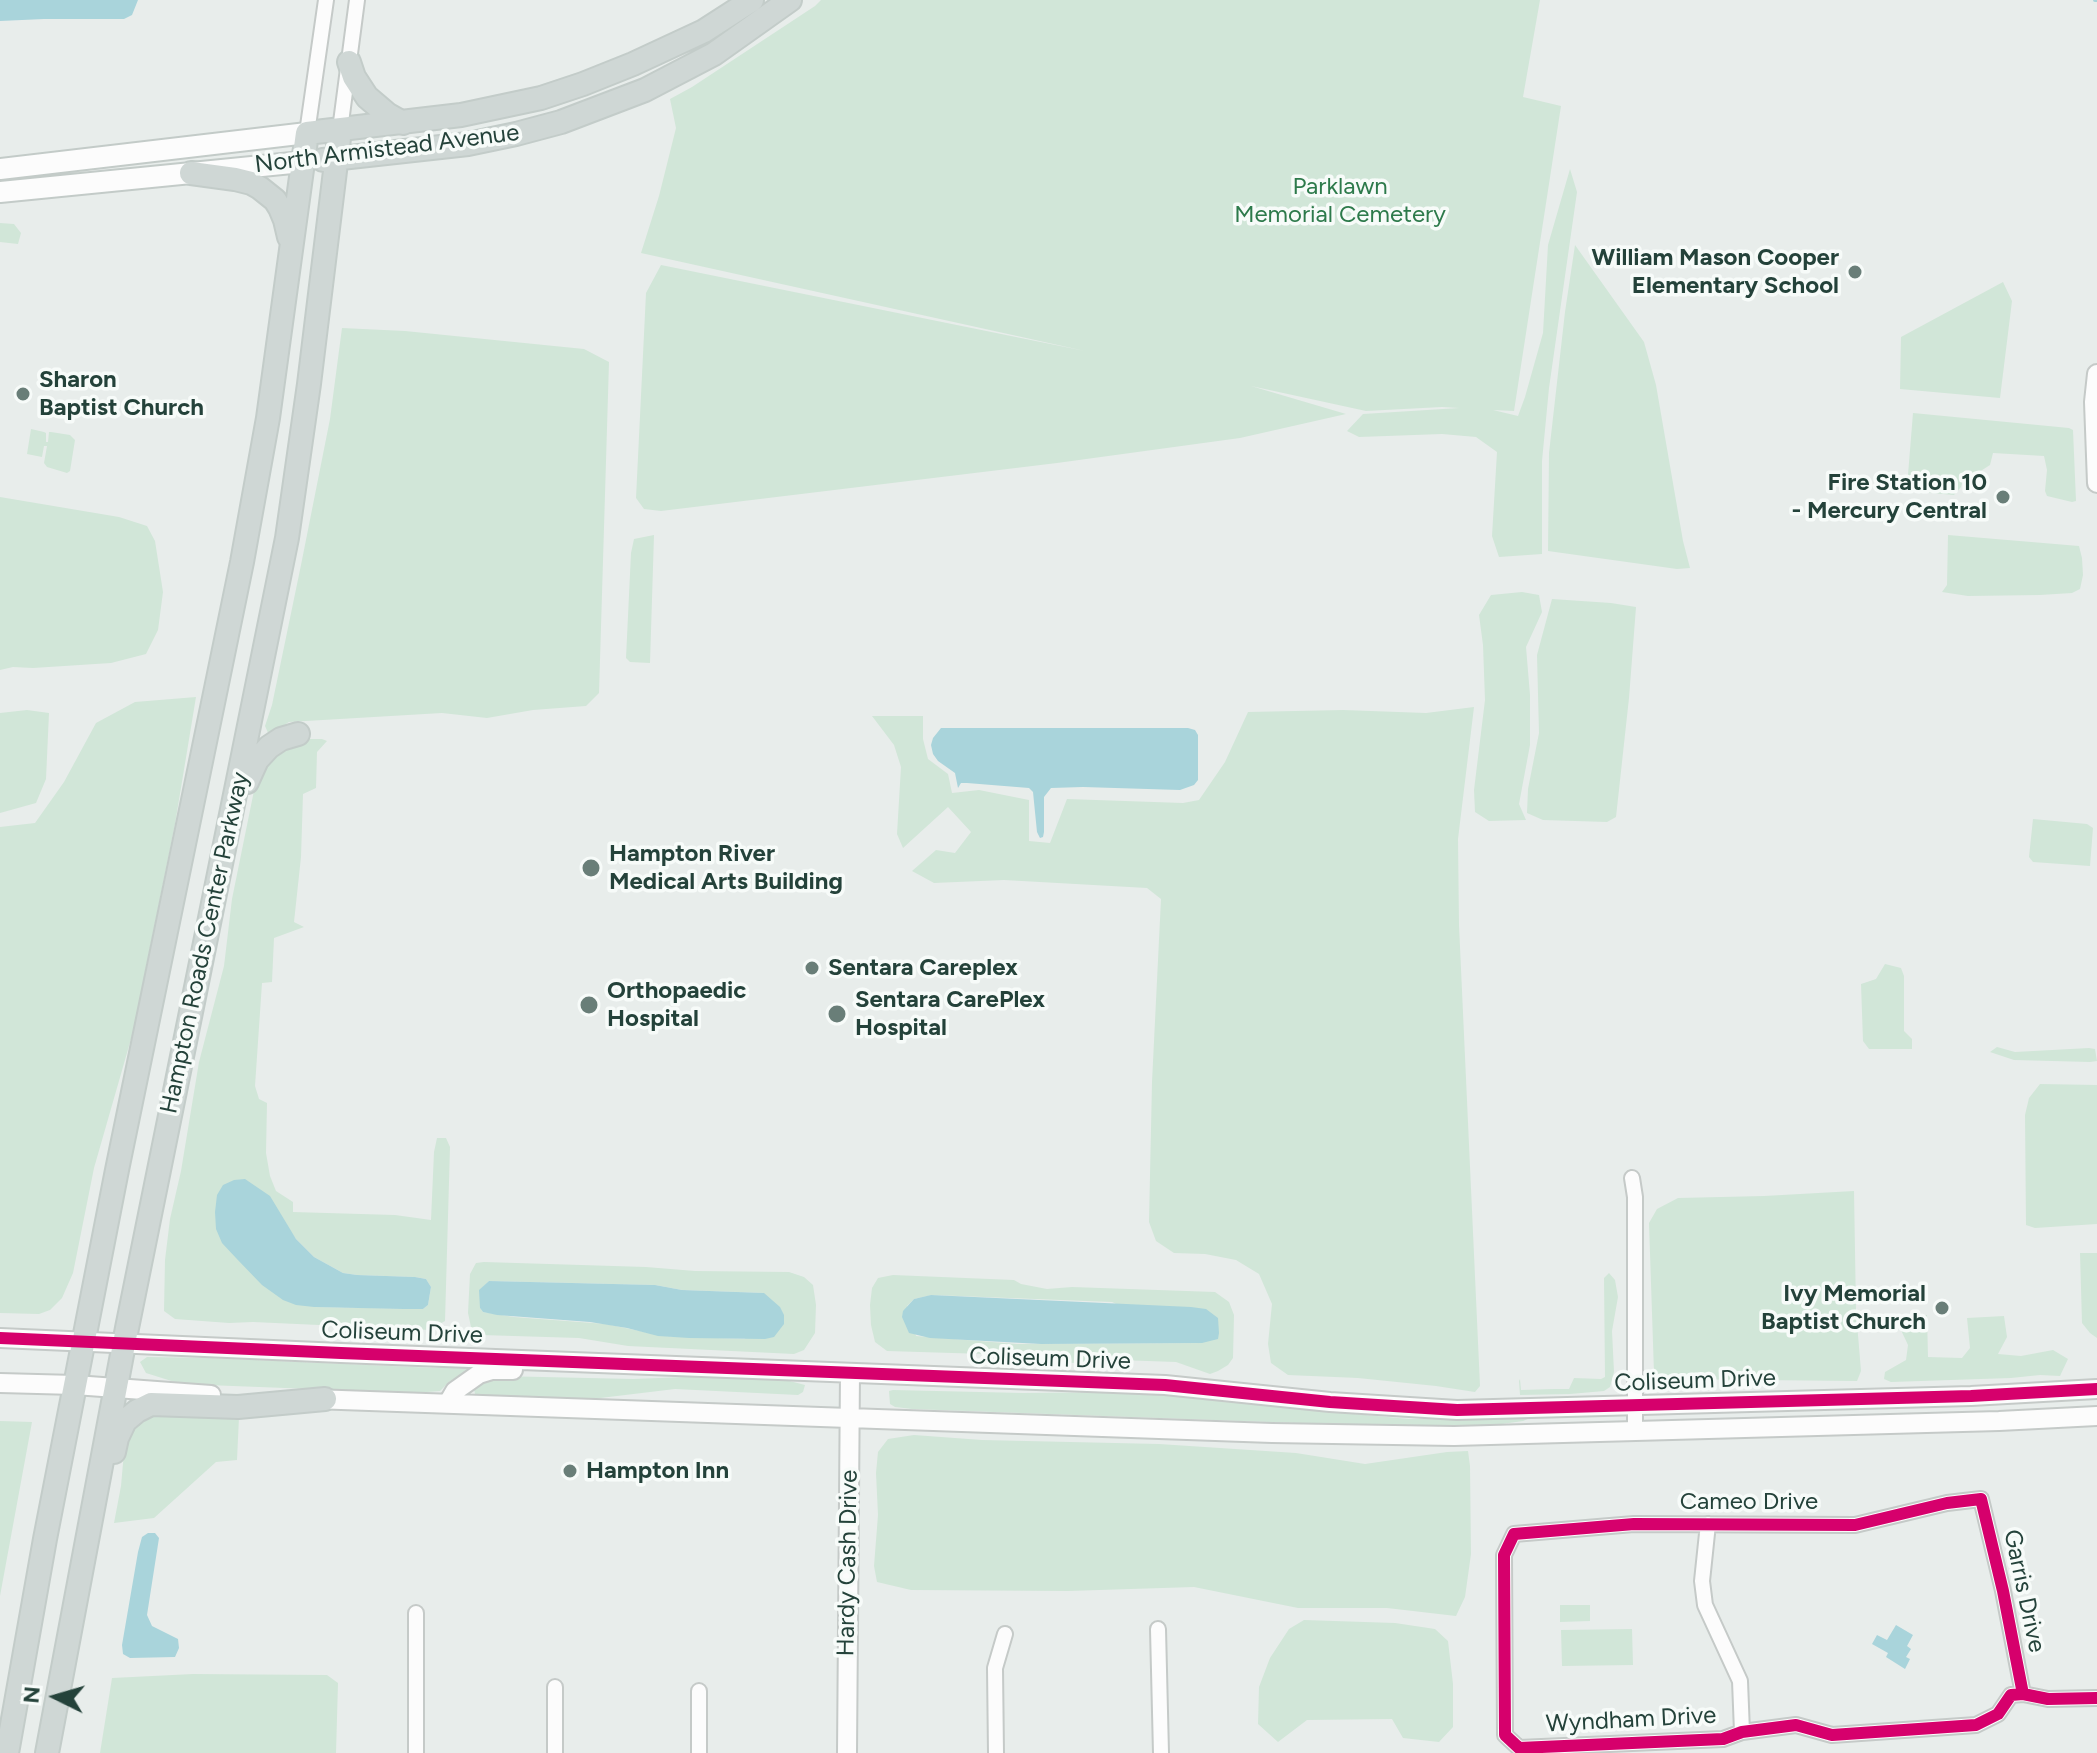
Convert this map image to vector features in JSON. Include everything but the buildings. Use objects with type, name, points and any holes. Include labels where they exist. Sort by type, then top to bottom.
[{"type":"main road","name":"North Armistead Avenue","points":[[0,169],[403,123],[496,109],[541,98],[633,64],[704,31],[752,0]]},
{"type":"main road","name":"North Armistead Avenue","points":[[0,192],[425,149],[494,139],[549,125],[645,90],[721,50],[790,0]]},
{"type":"main road","points":[[349,62],[354,77],[367,97],[403,123]]},
{"type":"main road","name":"Hampton Roads Center Parkway","points":[[47,1753],[115,1388],[287,538],[340,130]]},
{"type":"main road","name":"Hampton Roads Center Parkway","points":[[7,1753],[75,1385],[242,562],[268,418],[307,133]]},
{"type":"main road","points":[[309,384],[327,310],[345,187],[354,174],[366,165],[387,163],[425,149]]},
{"type":"main road","points":[[191,173],[251,183],[268,193],[285,220],[291,250]]},
{"type":"main road","points":[[196,988],[217,934],[248,777],[269,747],[298,734]]},
{"type":"main road","points":[[65,1655],[104,1506],[117,1438],[131,1416],[144,1406],[158,1403],[238,1407],[325,1399]]},
{"type":"street","points":[[307,133],[326,0]]},
{"type":"street","points":[[340,130],[357,0]]},
{"type":"street","points":[[2097,374],[2094,402],[2097,483]]},
{"type":"street","points":[[1632,1178],[1635,1197],[1635,1432]]},
{"type":"street","name":"Coliseum Drive","points":[[0,1338],[1165,1385],[1330,1402],[1457,1410],[1971,1396],[2097,1389]]},
{"type":"street","points":[[448,1403],[455,1391],[467,1382],[492,1370],[619,1374],[719,1366]]},
{"type":"street","name":"Hardy Cash Drive","points":[[847,1753],[850,1373]]},
{"type":"street","name":"Coliseum Drive","points":[[0,1383],[325,1399],[1272,1433],[1454,1436],[2097,1416]]},
{"type":"street","name":"Cameo Drive","points":[[1514,1534],[1634,1524],[1855,1525],[1947,1503],[1981,1499]]},
{"type":"street","name":"Garris Drive","points":[[1981,1499],[2023,1694]]},
{"type":"street","points":[[1708,1524],[1702,1581],[1705,1605],[1740,1681],[1742,1732]]},
{"type":"street","name":"Wyndham Drive","points":[[1514,1534],[1504,1555],[1505,1735],[1519,1748],[1723,1739],[1742,1732],[1796,1725],[1832,1735],[1976,1725],[1998,1714],[2011,1695],[2023,1694]]},
{"type":"street","points":[[416,1613],[416,1753]]},
{"type":"street","points":[[1158,1629],[1161,1753]]},
{"type":"street","points":[[996,1753],[995,1668],[1005,1634]]},
{"type":"street","points":[[555,1687],[555,1753]]},
{"type":"street","points":[[699,1691],[699,1753]]},
{"type":"street","points":[[2023,1694],[2048,1699],[2097,1698]]},
{"type":"green space","name":"Parklawn Memorial Cemetery","points":[[821,0],[1540,0],[1523,97],[1561,106],[1514,411],[1493,410],[1518,416],[1525,397],[1543,333],[1548,245],[1570,169],[1577,192],[1549,388],[1542,461],[1542,554],[1499,557],[1492,536],[1497,452],[1476,437],[1442,434],[1359,437],[1347,431],[1363,414],[1459,408],[1366,411],[1251,386],[1346,414],[1240,438],[1057,463],[661,511],[644,509],[636,498],[646,293],[661,265],[1085,351],[641,253],[676,128],[670,99]]},
{"type":"green space","points":[[0,223],[14,224],[21,233],[18,244],[0,242]]},
{"type":"green space","points":[[1575,245],[1644,342],[1656,385],[1690,568],[1677,569],[1548,551],[1549,453]]},
{"type":"green space","points":[[2003,282],[2012,301],[2000,398],[1900,389],[1901,337]]},
{"type":"green space","points":[[342,328],[405,331],[584,349],[609,362],[599,693],[586,706],[533,710],[487,718],[442,713],[289,722],[269,735],[265,726],[272,705],[330,419]]},
{"type":"green space","points":[[1913,413],[2073,430],[2076,501],[2047,496],[2044,456],[1993,453],[1990,465],[1976,474],[1965,472],[1961,487],[1954,495],[1910,491],[1907,487]]},
{"type":"green space","points":[[31,429],[46,433],[46,442],[49,432],[70,435],[75,440],[70,471],[67,473],[47,467],[44,463],[47,446],[44,446],[42,457],[27,454]]},
{"type":"green space","points":[[0,497],[119,517],[147,526],[155,541],[163,592],[158,630],[146,654],[111,663],[0,670]]},
{"type":"green space","points":[[654,535],[650,663],[630,662],[626,658],[631,553],[634,539]]},
{"type":"green space","points":[[1948,535],[2079,546],[2083,575],[2080,589],[2072,593],[2040,595],[1968,596],[1942,592],[1947,585]]},
{"type":"green space","points":[[1522,592],[1539,595],[1542,612],[1526,647],[1530,745],[1519,804],[1526,820],[1489,821],[1475,812],[1474,790],[1485,700],[1479,615],[1491,595]]},
{"type":"green space","points":[[1552,599],[1636,607],[1616,817],[1607,822],[1543,820],[1527,813],[1528,789],[1539,733],[1537,655]]},
{"type":"green space","points":[[196,697],[175,824],[133,1032],[94,1168],[73,1273],[62,1298],[50,1310],[39,1314],[0,1313],[0,827],[35,823],[64,782],[96,723],[135,702]]},
{"type":"green space","points":[[1474,707],[1458,839],[1459,925],[1480,1386],[1475,1392],[1358,1378],[1288,1375],[1271,1363],[1268,1344],[1272,1304],[1259,1274],[1236,1260],[1205,1254],[1174,1253],[1156,1241],[1149,1222],[1161,899],[1147,888],[1004,880],[934,883],[912,871],[936,850],[955,853],[971,832],[948,807],[903,848],[897,834],[901,767],[894,745],[872,716],[923,716],[923,739],[928,759],[948,774],[952,793],[979,790],[1029,800],[1029,841],[1050,843],[1067,799],[1183,803],[1199,800],[1225,762],[1248,712],[1343,710],[1426,713]]},
{"type":"green space","points":[[27,710],[49,713],[46,779],[36,803],[0,813],[0,713]]},
{"type":"green space","points":[[305,739],[327,741],[317,752],[316,788],[303,794],[301,857],[294,922],[304,927],[274,938],[272,982],[262,983],[255,1086],[259,1099],[267,1103],[266,1153],[270,1176],[276,1191],[293,1202],[293,1212],[395,1215],[431,1220],[434,1152],[437,1138],[446,1138],[450,1147],[445,1321],[429,1330],[229,1323],[175,1319],[164,1311],[170,1219],[199,1062],[224,966],[232,899],[258,771],[280,750]],"holes":[[[286,1225],[314,1257],[343,1273],[426,1279],[431,1287],[428,1305],[423,1309],[314,1307]]]},
{"type":"green space","points":[[2033,819],[2087,824],[2093,828],[2090,866],[2033,862],[2029,857]]},
{"type":"green space","points":[[1885,964],[1901,968],[1904,976],[1904,1031],[1912,1039],[1912,1049],[1869,1049],[1863,1041],[1861,984],[1876,979]]},
{"type":"green space","points":[[1997,1047],[2015,1052],[2089,1048],[2095,1049],[2097,1061],[2014,1060],[1990,1052]]},
{"type":"green space","points":[[2040,1084],[2097,1085],[2097,1224],[2035,1228],[2026,1225],[2025,1115],[2029,1098]]},
{"type":"green space","points":[[1854,1191],[1856,1311],[1861,1371],[1857,1381],[1658,1379],[1654,1373],[1649,1223],[1657,1209],[1678,1198]]},
{"type":"green space","points":[[2080,1253],[2097,1253],[2097,1338],[2082,1323]]},
{"type":"green space","points":[[476,1263],[789,1272],[804,1277],[813,1285],[815,1333],[804,1350],[794,1354],[628,1346],[579,1338],[481,1335],[471,1327],[468,1313],[470,1274]],"holes":[[[489,1281],[655,1285],[682,1290],[764,1293],[745,1339],[664,1336],[606,1324],[514,1317],[483,1312],[480,1308],[480,1290]]]},
{"type":"green space","points":[[1609,1273],[1615,1280],[1618,1297],[1612,1331],[1614,1372],[1610,1387],[1604,1391],[1520,1395],[1520,1379],[1521,1390],[1569,1389],[1574,1378],[1605,1377],[1604,1278]]},
{"type":"green space","points":[[893,1275],[1014,1280],[1047,1289],[1072,1287],[1215,1292],[1229,1302],[1234,1315],[1233,1358],[1228,1365],[1210,1374],[1176,1362],[1119,1360],[1093,1365],[985,1354],[887,1351],[875,1342],[871,1325],[872,1288],[878,1278]],"holes":[[[932,1295],[1112,1302],[1202,1343],[1017,1344],[916,1336],[907,1306],[914,1299]]]},
{"type":"green space","points":[[1907,1315],[1927,1315],[1928,1357],[1962,1358],[1970,1348],[1967,1318],[2004,1316],[2007,1337],[1998,1354],[2021,1356],[2053,1350],[2068,1359],[2060,1376],[1891,1382],[1884,1379],[1885,1372],[1906,1360],[1908,1345],[1900,1328],[1891,1320]]},
{"type":"green space","points":[[147,1357],[476,1367],[450,1381],[440,1391],[415,1393],[181,1384],[146,1373],[140,1362]]},
{"type":"green space","points":[[497,1376],[633,1379],[711,1376],[782,1379],[805,1385],[798,1395],[675,1389],[592,1399],[475,1394],[474,1389]]},
{"type":"green space","points":[[889,1391],[1132,1392],[1409,1419],[1530,1418],[1495,1425],[1432,1428],[912,1409],[890,1404]]},
{"type":"green space","points":[[155,1415],[239,1417],[237,1460],[216,1462],[154,1518],[114,1523],[124,1452],[132,1429]]},
{"type":"green space","points":[[0,1421],[32,1422],[0,1596]]},
{"type":"green space","points":[[914,1435],[982,1440],[1159,1444],[1296,1453],[1365,1464],[1468,1451],[1471,1554],[1465,1597],[1456,1616],[1387,1608],[1298,1608],[1194,1587],[1068,1591],[911,1590],[877,1582],[874,1566],[878,1452],[888,1439]]},
{"type":"green space","points":[[1560,1605],[1590,1605],[1590,1621],[1560,1622]]},
{"type":"green space","points":[[1304,1620],[1395,1623],[1435,1629],[1448,1641],[1453,1684],[1453,1727],[1439,1742],[1403,1738],[1392,1719],[1307,1720],[1278,1742],[1258,1724],[1259,1687],[1270,1658],[1289,1629]]},
{"type":"green space","points":[[1632,1629],[1633,1665],[1562,1666],[1561,1630]]},
{"type":"green space","points":[[193,1674],[327,1675],[338,1683],[336,1753],[100,1753],[112,1678]]},
{"type":"water","points":[[0,0],[138,0],[132,15],[124,19],[0,21]]},
{"type":"water","points":[[941,728],[1188,728],[1198,735],[1198,780],[1194,785],[1180,790],[1051,788],[1044,797],[1044,832],[1040,838],[1033,792],[1029,788],[961,783],[958,788],[955,773],[933,754],[933,738]]},
{"type":"water","points":[[245,1179],[270,1196],[296,1239],[314,1257],[343,1273],[426,1279],[431,1287],[428,1305],[423,1309],[314,1307],[283,1300],[262,1285],[236,1258],[222,1243],[216,1229],[217,1195],[223,1185]]},
{"type":"water","points":[[489,1281],[655,1285],[682,1290],[764,1293],[780,1307],[784,1324],[774,1337],[765,1339],[689,1338],[658,1336],[590,1322],[497,1315],[483,1312],[480,1308],[479,1290]]},
{"type":"water","points":[[931,1295],[1191,1307],[1206,1309],[1218,1318],[1219,1333],[1218,1339],[1202,1343],[1041,1344],[930,1338],[909,1333],[902,1317],[903,1311],[914,1299]]},
{"type":"water","points":[[155,1533],[159,1538],[147,1615],[152,1626],[178,1639],[179,1648],[175,1657],[130,1658],[123,1654],[138,1552],[142,1537]]},
{"type":"water","points":[[1896,1625],[1913,1635],[1907,1646],[1911,1649],[1906,1657],[1910,1659],[1905,1669],[1886,1657],[1888,1653],[1872,1644],[1877,1635],[1887,1640]]},
{"type":"cycle path","points":[[0,1338],[1165,1385],[1330,1402],[1457,1410],[1971,1396],[2097,1389]]},
{"type":"cycle path","points":[[2023,1694],[1981,1499],[1947,1503],[1855,1525],[1634,1524],[1514,1534],[1504,1555],[1505,1735],[1519,1748],[1723,1739],[1742,1732],[1796,1725],[1832,1735],[1976,1725],[1998,1714],[2011,1695],[2048,1699],[2097,1698]]},
{"type":"place","name":"William Mason Cooper Elementary School","points":[[1855,272]]},
{"type":"place","name":"Sharon Baptist Church","points":[[23,394]]},
{"type":"place","name":"Fire Station 10 - Mercury Central","points":[[2003,497]]},
{"type":"place","name":"Hampton River Medical Arts Building","points":[[591,868]]},
{"type":"place","name":"Sentara Careplex","points":[[812,968]]},
{"type":"place","name":"Orthopaedic Hospital","points":[[589,1005]]},
{"type":"place","name":"Sentara CarePlex Hospital","points":[[837,1014]]},
{"type":"place","name":"Ivy Memorial Baptist Church","points":[[1942,1308]]},
{"type":"place","name":"Hampton Inn","points":[[570,1471]]}]
